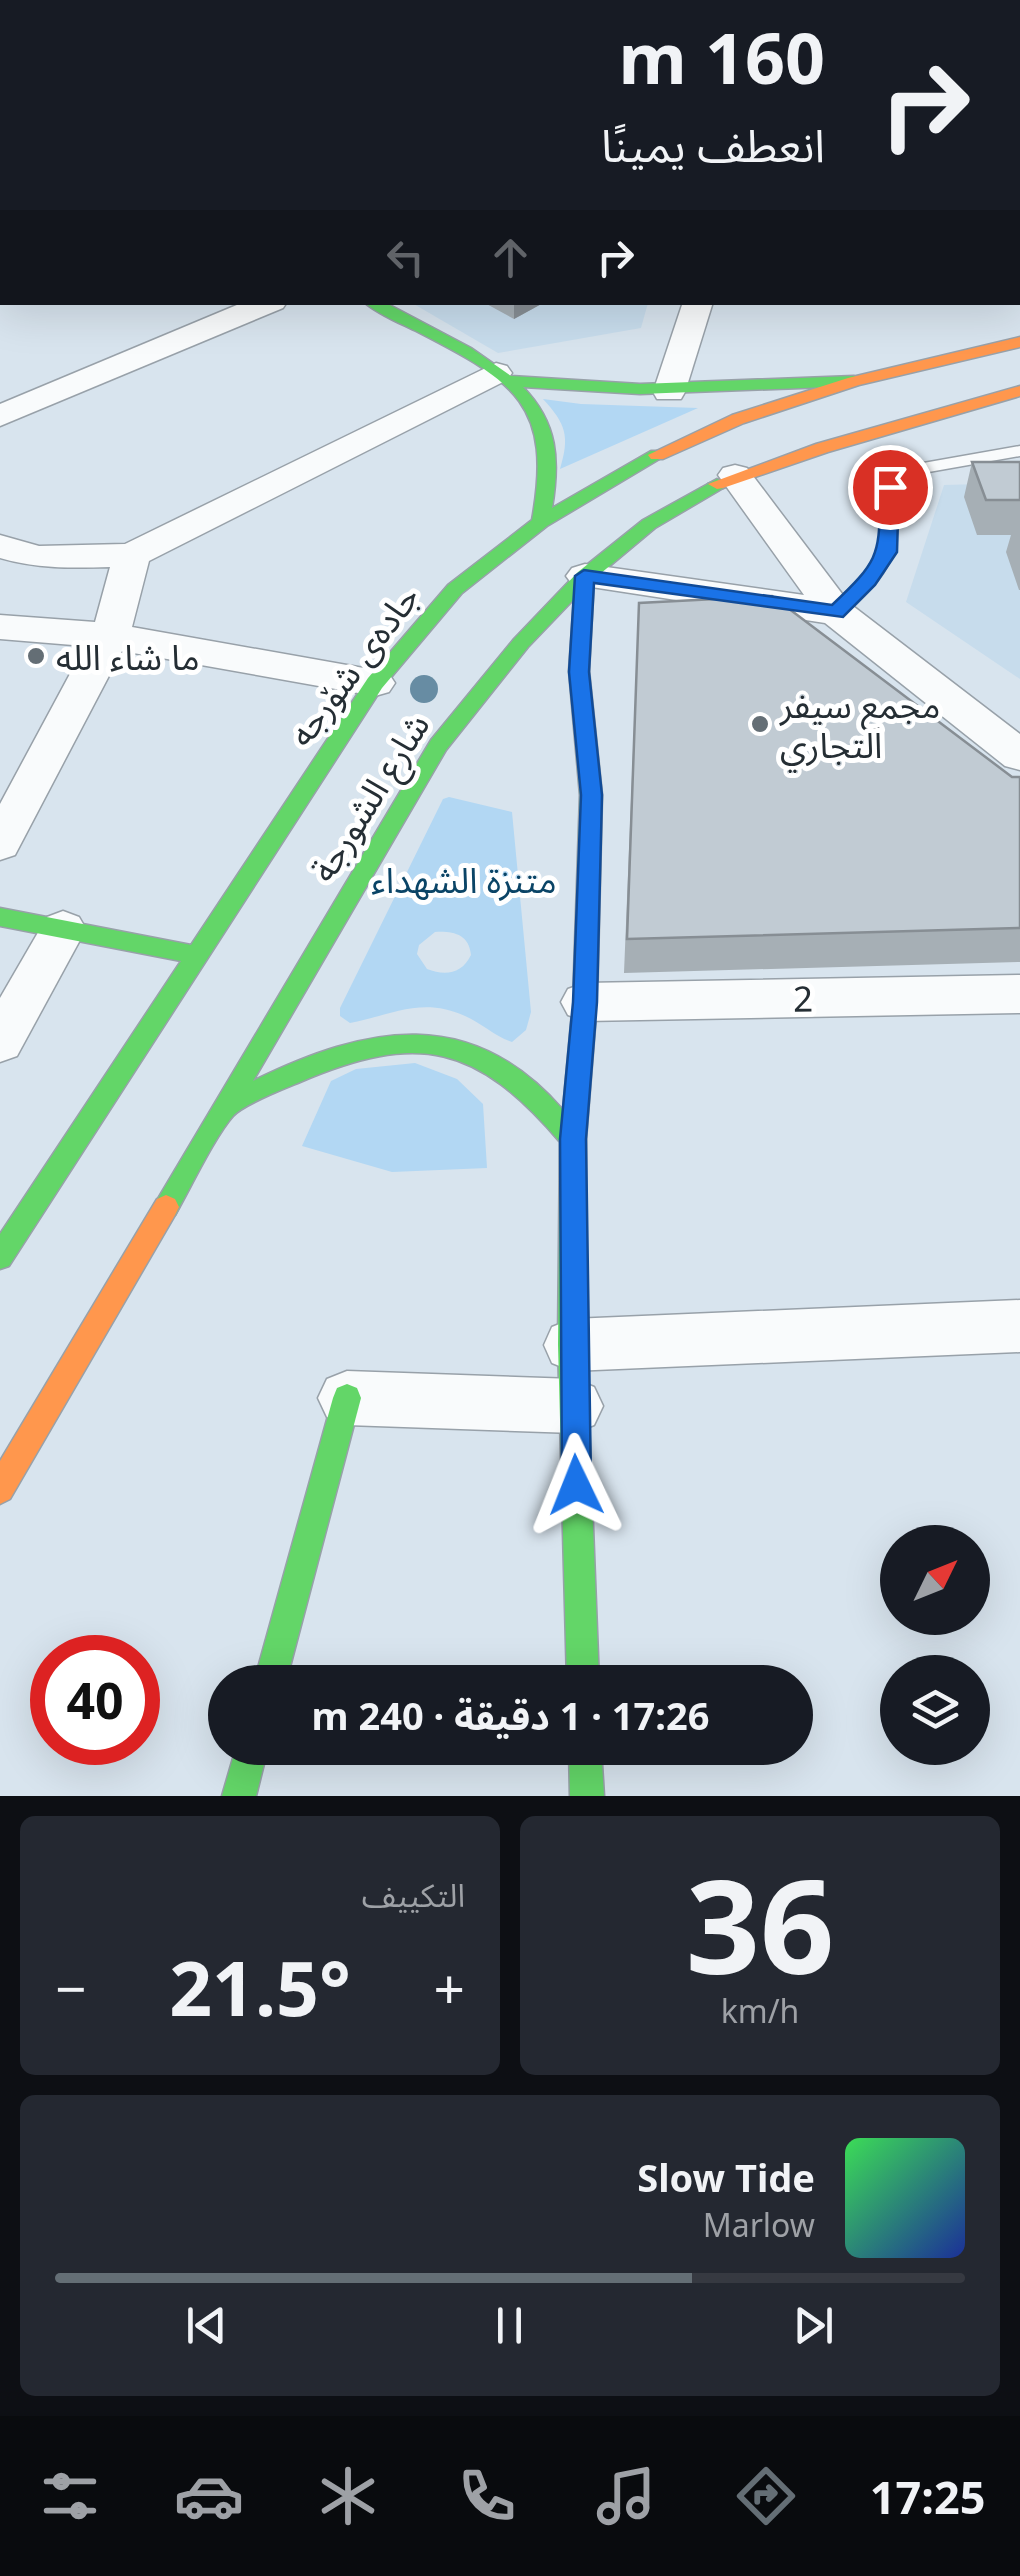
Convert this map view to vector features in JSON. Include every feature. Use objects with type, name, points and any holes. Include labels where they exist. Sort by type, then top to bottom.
[{"type":"main road","points":[[376,305],[503,377],[542,424],[548,481],[541,522]]},
{"type":"main road","name":"جادەی شۆرجە","points":[[0,1256],[375,683],[454,588],[541,522],[634,465],[738,420],[854,381],[1020,342]]},
{"type":"main road","points":[[503,377],[596,390],[668,392],[854,381]]},
{"type":"main road","name":"شارع الشورجة","points":[[0,1489],[438,746],[504,659],[584,576],[686,500],[735,476],[951,408],[1020,391]]},
{"type":"main road","points":[[582,1665],[572,1345],[573,1139],[585,1002],[591,795],[579,672],[584,576]]},
{"type":"main road","points":[[0,918],[197,955]]},
{"type":"main road","points":[[225,1106],[298,1067],[351,1049],[415,1040],[463,1049],[506,1068],[539,1095],[573,1139]]},
{"type":"main road","points":[[275,1665],[347,1398]]},
{"type":"main road","points":[[240,1796],[248,1765]]},
{"type":"main road","points":[[586,1765],[587,1796]]},
{"type":"street","points":[[0,416],[265,305]]},
{"type":"street","points":[[668,392],[697,305]]},
{"type":"street","points":[[0,546],[38,557],[132,554],[503,377]]},
{"type":"street","points":[[735,476],[836,612],[1020,756]]},
{"type":"street","points":[[0,844],[110,636],[132,554]]},
{"type":"street","points":[[584,576],[836,612]]},
{"type":"street","points":[[0,628],[110,636],[375,683]]},
{"type":"street","points":[[0,1042],[64,930]]},
{"type":"street","name":"2","points":[[585,1002],[1020,994]]},
{"type":"street","points":[[572,1345],[1020,1326]]},
{"type":"street","points":[[347,1398],[574,1406]]},
{"type":"lane","points":[[836,612],[869,581],[888,552],[890,487],[918,469],[1020,451]]},
{"type":"shaded area","points":[[415,305],[647,305],[641,328],[498,353]]},
{"type":"shaded area","points":[[1020,483],[1020,679],[906,602],[944,485]]},
{"type":"green space","points":[[543,399],[698,408],[560,469],[564,431]]},
{"type":"green space","name":"متنزة الشهداء","points":[[449,797],[512,812],[531,1012],[526,1030],[512,1042],[449,1010],[421,1007],[350,1023],[340,1016],[340,1008],[443,799]],"holes":[[[435,932],[454,933],[467,942],[471,955],[463,966],[452,972],[427,969],[417,954],[419,945]]]},
{"type":"green space","points":[[415,1063],[457,1079],[483,1104],[487,1168],[392,1172],[302,1146],[331,1081],[356,1069]]},
{"type":"building","points":[[972,462],[1020,462],[1020,500],[986,500]]},
{"type":"building","name":"مجمع سيفر التجاري","points":[[772,596],[1012,777],[1020,777],[1020,928],[627,939],[639,603]]},
{"type":"traffic: fast","points":[[377,305],[490,367],[529,402],[541,422],[548,446],[541,522]]},
{"type":"traffic: fast","points":[[511,381],[640,389],[854,381]]},
{"type":"traffic: fast","points":[[0,1257],[375,683],[455,589],[541,522],[657,455]]},
{"type":"traffic: fast","points":[[166,1207],[438,745],[521,643],[582,580],[649,524],[717,484]]},
{"type":"traffic: fast","points":[[582,1665],[572,1345],[573,1139],[585,1002],[591,795],[579,671],[585,576]]},
{"type":"traffic: fast","points":[[0,917],[197,955]]},
{"type":"traffic: fast","points":[[225,1107],[322,1062],[368,1048],[411,1042],[453,1046],[494,1063],[534,1093],[573,1139]]},
{"type":"traffic: fast","points":[[275,1665],[347,1398]]},
{"type":"traffic: fast","points":[[239,1796],[247,1765]]},
{"type":"traffic: fast","points":[[586,1765],[587,1796]]},
{"type":"traffic: slow","points":[[657,455],[738,419],[854,381],[1020,342]]},
{"type":"traffic: slow","points":[[717,484],[822,448],[1020,391]]},
{"type":"traffic: slow","points":[[0,1489],[166,1207]]},
{"type":"place","name":"ما شاء الله","points":[[36,656]]},
{"type":"place","name":"مجمع سيفر التجاري","points":[[760,724]]},
{"type":"route","points":[[576,1485],[573,1139],[585,1002],[591,795],[579,672],[584,576],[836,612],[869,581],[888,552],[890,487]]}]
